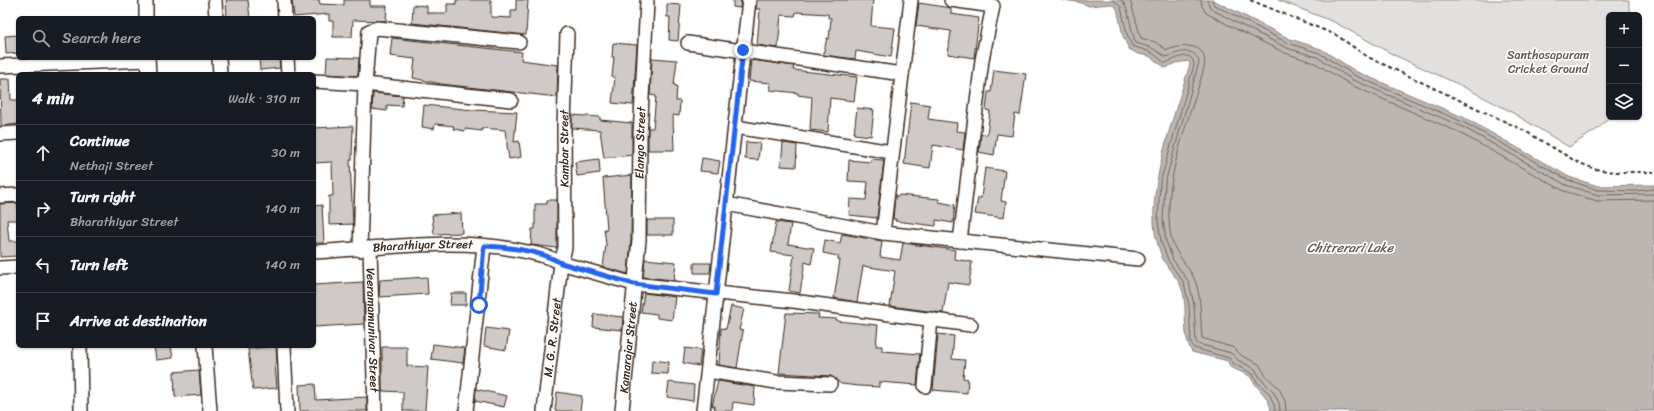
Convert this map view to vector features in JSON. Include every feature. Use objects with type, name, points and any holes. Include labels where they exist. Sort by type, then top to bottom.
[{"type":"street","points":[[146,0],[146,16]]},
{"type":"street","points":[[215,0],[216,16]]},
{"type":"street","points":[[284,0],[285,16]]},
{"type":"street","points":[[703,411],[749,0]]},
{"type":"street","points":[[883,233],[911,0]]},
{"type":"street","points":[[951,0],[993,6],[982,60],[960,241]]},
{"type":"street","name":"Elango Street","points":[[634,284],[639,240],[640,136],[647,2]]},
{"type":"street","name":"Veeramamunivar Street","points":[[375,411],[365,249],[365,84],[367,36],[369,30],[377,28],[519,42]]},
{"type":"street","name":"Kambar Street","points":[[561,263],[564,248],[564,126],[567,34]]},
{"type":"street","points":[[688,43],[902,74]]},
{"type":"street","points":[[0,66],[127,60]]},
{"type":"street","points":[[148,60],[149,72]]},
{"type":"street","points":[[219,60],[220,72]]},
{"type":"street","points":[[287,60],[288,72]]},
{"type":"street","points":[[316,81],[365,84],[511,100]]},
{"type":"street","points":[[735,127],[892,152]]},
{"type":"street","points":[[0,134],[16,134]]},
{"type":"street","points":[[0,196],[16,195]]},
{"type":"street","points":[[726,204],[883,233],[1138,259]]},
{"type":"street","name":"Bharathiyar Street","points":[[316,252],[465,244],[502,247],[550,257],[561,263],[634,284],[716,294],[793,301],[971,325]]},
{"type":"street","points":[[466,411],[479,305],[484,246]]},
{"type":"street","name":"M. G. R. Street","points":[[544,411],[561,263]]},
{"type":"street","points":[[0,268],[16,267]]},
{"type":"street","name":"Kamarajar Street","points":[[622,411],[634,284]]},
{"type":"street","points":[[925,386],[931,320]]},
{"type":"street","points":[[80,348],[81,411]]},
{"type":"street","points":[[205,348],[210,411]]},
{"type":"street","points":[[284,348],[287,411]]},
{"type":"street","points":[[708,371],[776,382],[830,384]]},
{"type":"path","points":[[1250,0],[1336,36],[1368,57],[1525,131],[1577,162],[1595,169],[1614,172],[1654,172]]},
{"type":"green space","name":"Santhosapuram Cricket Ground","points":[[1278,0],[1629,0],[1629,12],[1606,12],[1606,120],[1599,128],[1569,147],[1508,110],[1460,85],[1394,55],[1334,22]]},
{"type":"water","name":"Chitrerari Lake","points":[[1062,0],[1213,0],[1290,39],[1321,49],[1357,72],[1465,118],[1569,177],[1598,186],[1654,185],[1654,411],[1271,411],[1268,401],[1250,376],[1230,367],[1228,361],[1192,352],[1186,336],[1183,292],[1179,281],[1163,260],[1158,245],[1154,225],[1154,203],[1157,179],[1190,64],[1189,61],[1175,63],[1166,68],[1149,56],[1138,54],[1129,49],[1123,36],[1117,8],[1111,4],[1089,6],[1078,2]]},
{"type":"building","points":[[226,0],[248,0],[250,16],[227,16]]},
{"type":"building","points":[[292,0],[319,0],[320,4],[344,5],[344,0],[370,0],[370,6],[387,6],[386,21],[353,20],[352,37],[333,37],[333,21],[329,21],[329,14],[294,16]]},
{"type":"building","points":[[456,0],[491,0],[491,17],[511,18],[511,10],[516,10],[516,0],[528,0],[526,35],[412,23],[413,5],[427,6],[427,13],[447,13],[447,4],[456,4]]},
{"type":"building","points":[[733,0],[741,0],[740,8],[733,7]]},
{"type":"building","points":[[757,0],[873,0],[871,26],[895,28],[891,57],[856,51],[855,59],[823,55],[827,38],[829,39],[831,18],[828,18],[828,14],[796,12],[795,16],[781,15],[778,48],[757,45],[760,9],[756,9]]},
{"type":"building","points":[[919,3],[951,8],[951,14],[979,18],[974,58],[948,54],[951,31],[916,26]]},
{"type":"building","points":[[667,4],[681,5],[678,41],[669,40],[670,17],[667,17]]},
{"type":"building","points":[[16,35],[16,53],[6,54],[5,36]]},
{"type":"building","points":[[392,38],[522,52],[521,60],[558,65],[557,97],[441,84],[413,78],[415,59],[390,56]]},
{"type":"building","points":[[613,43],[637,45],[633,105],[612,103],[615,77],[612,77],[614,57],[612,57]]},
{"type":"building","points":[[327,57],[359,58],[358,76],[326,74]]},
{"type":"building","points":[[652,58],[677,60],[674,85],[677,86],[676,101],[680,101],[679,116],[673,115],[674,150],[648,150],[648,128],[653,128],[656,96],[650,95]]},
{"type":"building","points":[[259,60],[279,60],[280,68],[260,70]]},
{"type":"building","points":[[751,60],[794,66],[793,70],[857,77],[854,101],[830,98],[828,132],[810,130],[812,97],[798,95],[798,93],[770,90],[771,83],[749,81]]},
{"type":"building","points":[[994,70],[1026,74],[1020,115],[1015,114],[1012,136],[997,134],[994,155],[979,152],[981,134],[987,135],[990,111],[986,110],[988,92],[991,92]]},
{"type":"building","points":[[0,79],[10,79],[11,100],[16,100],[16,124],[1,126]]},
{"type":"building","points":[[373,93],[403,96],[402,106],[387,105],[387,111],[372,109]]},
{"type":"building","points":[[911,102],[930,105],[928,119],[957,123],[956,131],[965,132],[963,150],[933,145],[930,168],[904,164]]},
{"type":"building","points":[[424,105],[473,110],[517,112],[514,142],[519,141],[521,157],[509,159],[505,130],[482,128],[482,131],[465,129],[465,131],[453,129],[454,126],[435,124],[434,129],[422,127]]},
{"type":"building","points":[[857,108],[874,110],[871,136],[854,134]]},
{"type":"building","points":[[572,115],[600,117],[600,120],[632,123],[632,155],[604,158],[600,130],[572,128]]},
{"type":"building","points":[[353,126],[352,160],[350,160],[353,224],[329,225],[329,196],[333,196],[332,162],[316,163],[316,128]]},
{"type":"building","points":[[746,142],[760,143],[758,160],[745,159]]},
{"type":"building","points":[[783,143],[797,145],[796,167],[781,166]]},
{"type":"building","points":[[702,158],[720,161],[718,173],[700,171]]},
{"type":"building","points":[[599,159],[600,173],[577,176],[575,162]]},
{"type":"building","points":[[871,159],[884,160],[877,218],[849,215],[850,199],[866,200],[868,182],[848,181],[849,160],[870,162]]},
{"type":"building","points":[[985,168],[1005,171],[1001,201],[1006,202],[1004,218],[975,214],[978,198],[981,198]]},
{"type":"building","points":[[632,175],[631,240],[628,274],[603,267],[606,244],[604,229],[607,229],[603,178]]},
{"type":"building","points":[[899,195],[939,199],[939,202],[955,205],[953,223],[936,220],[936,226],[895,221],[896,219],[893,219],[895,196]]},
{"type":"building","points":[[547,200],[557,200],[557,248],[531,245],[532,229],[535,229],[535,204],[547,204]]},
{"type":"building","points":[[16,203],[16,220],[7,220],[9,241],[16,241],[16,256],[0,257],[0,204]]},
{"type":"building","points":[[322,205],[324,243],[316,243],[316,206]]},
{"type":"building","points":[[461,213],[462,233],[434,234],[432,215]]},
{"type":"building","points":[[647,220],[673,220],[673,235],[647,235]]},
{"type":"building","points":[[776,222],[791,224],[788,244],[814,248],[811,264],[805,262],[800,293],[789,291],[794,255],[771,252]]},
{"type":"building","points":[[842,234],[882,241],[880,257],[900,260],[903,243],[955,250],[954,259],[972,262],[969,285],[948,282],[943,313],[890,306],[895,271],[863,266],[857,302],[834,298],[840,260],[838,260],[838,256],[823,253],[825,240],[840,243]]},
{"type":"building","points":[[645,259],[676,262],[674,280],[643,277]]},
{"type":"building","points":[[694,263],[711,263],[710,273],[694,273]]},
{"type":"building","points":[[427,277],[428,294],[379,297],[380,280]]},
{"type":"building","points":[[363,282],[364,324],[316,327],[316,285]]},
{"type":"building","points":[[451,293],[466,293],[466,305],[450,305]]},
{"type":"building","points":[[644,293],[675,297],[672,320],[657,318],[657,314],[641,312]]},
{"type":"building","points":[[731,306],[744,309],[739,330],[743,331],[737,368],[719,365],[721,328],[726,329]]},
{"type":"building","points":[[786,313],[819,314],[818,318],[837,319],[837,321],[878,325],[876,346],[882,346],[882,351],[920,354],[917,385],[879,382],[879,387],[859,386],[841,384],[831,376],[779,373]]},
{"type":"building","points":[[594,314],[623,317],[622,330],[593,327]]},
{"type":"building","points":[[486,328],[509,331],[506,350],[484,346]]},
{"type":"building","points":[[938,334],[954,336],[952,359],[965,360],[963,378],[968,379],[967,393],[933,390]]},
{"type":"building","points":[[433,344],[465,348],[463,363],[431,359]]},
{"type":"building","points":[[382,347],[407,347],[407,366],[428,367],[425,411],[403,411],[403,392],[382,391]]},
{"type":"building","points":[[154,348],[171,348],[173,358],[156,360]]},
{"type":"building","points":[[276,348],[277,364],[275,364],[277,388],[253,390],[248,349]]},
{"type":"building","points":[[685,348],[701,350],[699,366],[683,363]]},
{"type":"building","points":[[652,360],[669,362],[668,374],[651,373]]},
{"type":"building","points":[[199,370],[201,395],[175,397],[174,372]]},
{"type":"building","points":[[718,381],[755,387],[754,405],[733,402],[732,411],[714,411],[715,406],[712,406]]},
{"type":"building","points":[[669,382],[694,385],[693,401],[667,397]]},
{"type":"building","points":[[315,384],[316,400],[367,397],[367,411],[300,411],[299,385]]},
{"type":"building","points":[[476,389],[507,396],[504,407],[475,401]]},
{"type":"building","points":[[557,392],[582,396],[580,411],[555,411]]},
{"type":"route","points":[[479,305],[484,246],[502,247],[550,257],[561,263],[634,284],[716,294],[743,50]]}]
